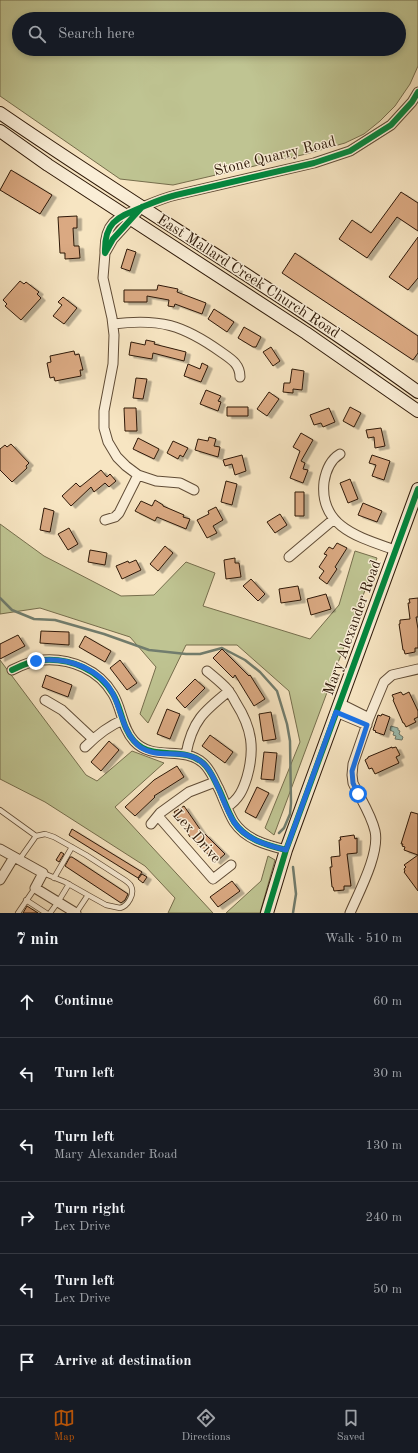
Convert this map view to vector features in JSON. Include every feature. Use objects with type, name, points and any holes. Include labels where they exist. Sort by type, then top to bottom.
[{"type":"main road","name":"East Mallard Creek Church Road","points":[[0,112],[297,308],[418,392]]},
{"type":"main road","name":"East Mallard Creek Church Road","points":[[0,131],[128,217],[306,333],[418,411]]},
{"type":"main road","name":"Mary Alexander Road","points":[[267,913],[286,850],[418,489]]},
{"type":"street","name":"Stone Quarry Road","points":[[128,217],[142,207],[176,195],[314,163],[350,151],[391,125],[412,102],[418,92]]},
{"type":"street","points":[[128,217],[117,219],[110,225],[105,239],[103,278],[113,324],[114,351],[104,411],[104,428],[108,442],[118,458],[138,475],[156,481],[180,483],[194,490]]},
{"type":"street","points":[[113,324],[149,322],[188,331],[202,338],[233,360],[239,368],[240,377]]},
{"type":"street","points":[[340,454],[331,461],[324,484],[324,495],[334,519],[341,527],[350,533],[395,550]]},
{"type":"street","points":[[105,520],[115,517],[119,513],[138,475]]},
{"type":"street","points":[[289,557],[334,519]]},
{"type":"street","points":[[12,670],[36,661],[44,660],[61,660],[86,668],[96,675],[114,695],[131,738],[142,748],[147,750],[158,753],[186,754],[196,758],[204,764],[211,773],[234,821],[246,834],[266,845],[286,850]]},
{"type":"street","points":[[350,913],[372,858],[375,844],[373,825],[353,783],[353,764],[382,685],[386,679],[392,675],[418,669]]},
{"type":"street","points":[[207,671],[229,691],[244,715],[249,727],[252,753],[250,766],[244,787],[239,796],[227,807]]},
{"type":"street","points":[[186,754],[191,733],[199,719],[207,709],[229,691]]},
{"type":"street","points":[[45,700],[62,710],[93,739]]},
{"type":"street","points":[[338,708],[368,722]]},
{"type":"street","points":[[85,747],[112,725],[123,720]]},
{"type":"street","name":"Lex Drive","points":[[150,824],[189,792],[215,782]]},
{"type":"street","name":"Lex Drive","points":[[158,816],[213,879],[230,865]]},
{"type":"street","points":[[0,849],[43,873],[34,888],[76,913]]},
{"type":"street","points":[[0,880],[17,859]]},
{"type":"lane","points":[[0,810],[36,836]]},
{"type":"lane","points":[[17,859],[36,836],[41,834],[48,835],[72,847],[120,877],[129,884],[132,890],[125,906],[120,908],[106,905],[69,884],[43,873]]},
{"type":"lane","points":[[54,878],[72,847]]},
{"type":"lane","points":[[50,913],[69,884]]},
{"type":"lane","points":[[18,913],[34,888]]},
{"type":"lane","points":[[76,913],[88,895]]},
{"type":"lane","points":[[26,900],[46,913]]},
{"type":"green space","points":[[0,0],[418,0],[418,66],[410,84],[395,106],[364,134],[345,143],[306,154],[173,185],[120,179],[0,96]]},
{"type":"green space","points":[[0,524],[44,556],[121,596],[154,595],[186,562],[215,573],[203,606],[310,639],[339,605],[355,551],[377,558],[274,835],[265,828],[300,742],[289,691],[237,645],[186,645],[148,723],[140,714],[156,667],[130,637],[40,608],[0,614]]},
{"type":"green space","points":[[0,660],[86,775],[97,781],[132,751],[164,763],[115,807],[213,913],[168,913],[175,898],[145,866],[45,802],[0,779]]},
{"type":"green space","points":[[268,856],[275,860],[260,913],[226,913],[261,881]]},
{"type":"shaded area","points":[[391,726],[398,728],[400,731],[399,734],[403,737],[402,740],[395,739],[396,736],[393,735],[394,732],[390,730]]},
{"type":"building","points":[[11,170],[52,195],[40,214],[0,190]]},
{"type":"building","points":[[401,192],[418,203],[418,231],[397,217],[367,258],[339,239],[352,220],[371,233]]},
{"type":"building","points":[[77,216],[77,228],[73,228],[74,246],[79,246],[80,258],[65,259],[65,253],[60,253],[58,217]]},
{"type":"building","points":[[418,237],[418,278],[408,290],[389,277]]},
{"type":"building","points":[[127,249],[136,252],[130,271],[121,268]]},
{"type":"building","points":[[295,253],[418,336],[418,353],[413,360],[282,273]]},
{"type":"building","points":[[20,281],[24,284],[26,282],[39,292],[37,294],[41,298],[21,320],[5,306],[7,304],[3,300]]},
{"type":"building","points":[[158,285],[178,289],[177,292],[206,303],[202,314],[175,304],[174,307],[168,306],[169,300],[147,296],[147,302],[124,302],[124,290],[157,290]]},
{"type":"building","points":[[63,297],[77,308],[64,324],[53,316],[62,305],[58,302]]},
{"type":"building","points":[[214,309],[234,322],[227,332],[208,319]]},
{"type":"building","points":[[244,327],[261,337],[256,347],[253,347],[238,338]]},
{"type":"building","points":[[146,340],[155,342],[154,344],[186,352],[184,361],[153,353],[152,359],[129,355],[131,342],[145,345]]},
{"type":"building","points":[[271,347],[280,361],[273,366],[263,352]]},
{"type":"building","points":[[74,351],[75,355],[79,354],[83,370],[80,370],[81,376],[55,381],[54,377],[50,378],[47,363],[51,362],[50,356]]},
{"type":"building","points":[[202,363],[208,366],[201,382],[184,376],[188,364],[200,369]]},
{"type":"building","points":[[292,369],[304,371],[302,390],[293,389],[293,393],[283,392],[284,383],[290,383]]},
{"type":"building","points":[[136,378],[147,379],[143,399],[133,398]]},
{"type":"building","points":[[206,390],[221,396],[218,401],[221,402],[218,411],[200,404]]},
{"type":"building","points":[[269,392],[279,399],[267,416],[257,409]]},
{"type":"building","points":[[227,407],[248,407],[248,416],[227,416]]},
{"type":"building","points":[[350,407],[361,413],[354,427],[343,421]]},
{"type":"building","points":[[124,408],[136,408],[137,431],[125,431]]},
{"type":"building","points":[[329,408],[335,422],[323,427],[321,423],[314,425],[310,415]]},
{"type":"building","points":[[381,428],[385,446],[375,448],[374,437],[368,438],[366,430]]},
{"type":"building","points":[[301,433],[313,440],[301,461],[305,463],[303,469],[308,470],[303,483],[290,478],[300,451],[293,447]]},
{"type":"building","points":[[209,437],[216,439],[214,446],[220,447],[218,457],[195,450],[198,439],[208,441]]},
{"type":"building","points":[[138,438],[159,449],[154,459],[133,449]]},
{"type":"building","points":[[173,441],[188,448],[183,457],[180,455],[178,459],[167,453]]},
{"type":"building","points":[[11,444],[29,463],[26,466],[27,468],[12,482],[0,470],[0,449],[5,445],[7,447]]},
{"type":"building","points":[[242,455],[246,471],[235,475],[232,464],[225,466],[223,460]]},
{"type":"building","points":[[372,455],[390,461],[384,480],[372,476],[376,465],[369,463]]},
{"type":"building","points":[[101,470],[107,477],[110,474],[116,481],[109,487],[105,483],[94,492],[91,487],[71,506],[62,496],[76,483],[80,487]]},
{"type":"building","points":[[350,479],[358,499],[348,503],[340,483]]},
{"type":"building","points":[[226,481],[237,484],[232,505],[221,502]]},
{"type":"building","points":[[295,492],[304,492],[304,516],[295,516]]},
{"type":"building","points":[[155,500],[163,506],[184,515],[183,517],[190,519],[186,529],[157,517],[155,521],[135,511],[141,501],[152,506]]},
{"type":"building","points":[[363,503],[382,511],[377,522],[358,515]]},
{"type":"building","points":[[216,507],[223,520],[213,526],[217,533],[207,538],[197,520],[209,514],[208,511]]},
{"type":"building","points":[[44,508],[54,511],[50,532],[40,530]]},
{"type":"building","points":[[280,514],[287,525],[275,533],[267,522]]},
{"type":"building","points":[[69,528],[78,544],[68,550],[58,534]]},
{"type":"building","points":[[337,543],[347,548],[335,567],[337,569],[327,584],[319,578],[324,571],[319,567],[327,555],[324,554],[329,547],[333,549]]},
{"type":"building","points":[[165,546],[173,553],[158,571],[150,564]]},
{"type":"building","points":[[90,550],[107,553],[105,565],[88,562]]},
{"type":"building","points":[[235,558],[235,563],[239,563],[241,577],[226,579],[224,560]]},
{"type":"building","points":[[136,560],[141,570],[122,579],[116,566],[128,561],[129,563]]},
{"type":"building","points":[[251,579],[265,594],[258,601],[243,586]]},
{"type":"building","points":[[298,586],[301,600],[281,603],[279,589]]},
{"type":"building","points":[[326,594],[331,609],[311,615],[307,599]]},
{"type":"building","points":[[418,598],[418,617],[416,617],[418,629],[418,648],[415,648],[415,652],[405,654],[399,624],[400,620],[410,619],[409,599]]},
{"type":"building","points":[[41,631],[69,632],[69,645],[40,643]]},
{"type":"building","points":[[18,635],[25,646],[0,659],[0,644]]},
{"type":"building","points":[[85,636],[111,651],[105,662],[79,647]]},
{"type":"building","points":[[222,649],[249,676],[250,675],[265,699],[254,706],[235,675],[233,678],[213,658]]},
{"type":"building","points":[[120,660],[137,683],[127,690],[110,668]]},
{"type":"building","points":[[46,675],[72,685],[68,697],[42,687]]},
{"type":"building","points":[[195,679],[205,688],[185,708],[176,698]]},
{"type":"building","points":[[401,692],[403,695],[409,692],[418,711],[418,717],[414,719],[416,722],[406,727],[392,695]]},
{"type":"building","points":[[167,709],[180,714],[170,739],[157,734]]},
{"type":"building","points":[[271,712],[276,739],[263,741],[259,714]]},
{"type":"building","points":[[382,714],[390,717],[384,735],[373,730],[378,715],[381,716]]},
{"type":"building","points":[[210,735],[233,752],[225,763],[202,746]]},
{"type":"building","points":[[109,741],[119,750],[101,771],[91,762]]},
{"type":"building","points":[[392,747],[396,747],[400,755],[396,757],[399,763],[375,774],[372,768],[369,769],[365,760],[368,757]]},
{"type":"building","points":[[264,752],[277,753],[274,780],[261,779]]},
{"type":"building","points":[[177,766],[184,777],[154,796],[155,797],[135,816],[125,807],[154,780]]},
{"type":"building","points":[[257,787],[269,793],[256,818],[245,812]]},
{"type":"building","points":[[184,806],[204,835],[205,834],[225,854],[216,862],[190,837],[174,812]]},
{"type":"building","points":[[411,812],[418,814],[418,855],[404,850],[405,847],[401,844]]},
{"type":"building","points":[[72,829],[142,872],[138,878],[69,835]]},
{"type":"building","points":[[354,835],[355,839],[357,838],[357,853],[347,854],[351,886],[344,886],[344,890],[334,891],[332,887],[330,867],[332,867],[331,857],[340,856],[340,837]]},
{"type":"building","points":[[61,852],[64,854],[59,862],[56,860]]},
{"type":"building","points":[[418,855],[418,891],[404,872],[406,867],[404,865]]},
{"type":"building","points":[[70,857],[128,894],[125,900],[121,903],[65,866]]},
{"type":"building","points":[[142,874],[147,877],[143,883],[138,879]]},
{"type":"building","points":[[232,881],[240,891],[218,907],[210,897]]},
{"type":"building","points":[[27,906],[38,913],[23,913]]},
{"type":"waterway","points":[[0,598],[12,610],[34,619],[55,620],[104,634],[149,650],[200,654],[222,648],[245,660],[260,672],[277,691],[287,724],[290,741],[290,814],[284,828],[279,833]]},
{"type":"waterway","points":[[293,867],[296,894],[293,913]]},
{"type":"cycle path","points":[[142,207],[113,239],[105,253],[105,243],[109,228],[124,215],[153,202],[171,196],[314,163],[350,151],[391,125],[412,102],[418,92]]},
{"type":"cycle path","points":[[267,913],[286,850],[418,489]]},
{"type":"cycle path","points":[[12,670],[35,661],[53,660],[74,664],[92,672],[100,678],[113,694],[124,724],[134,741],[150,751],[186,755],[203,763],[212,775],[234,822],[239,828],[257,841],[286,850]]},
{"type":"route","points":[[36,661],[61,660],[74,663],[86,668],[96,675],[114,695],[126,730],[131,738],[142,748],[152,752],[186,754],[201,761],[211,773],[234,821],[246,834],[258,842],[286,850],[336,712],[367,725],[353,764],[352,771],[353,783],[358,794]]}]
